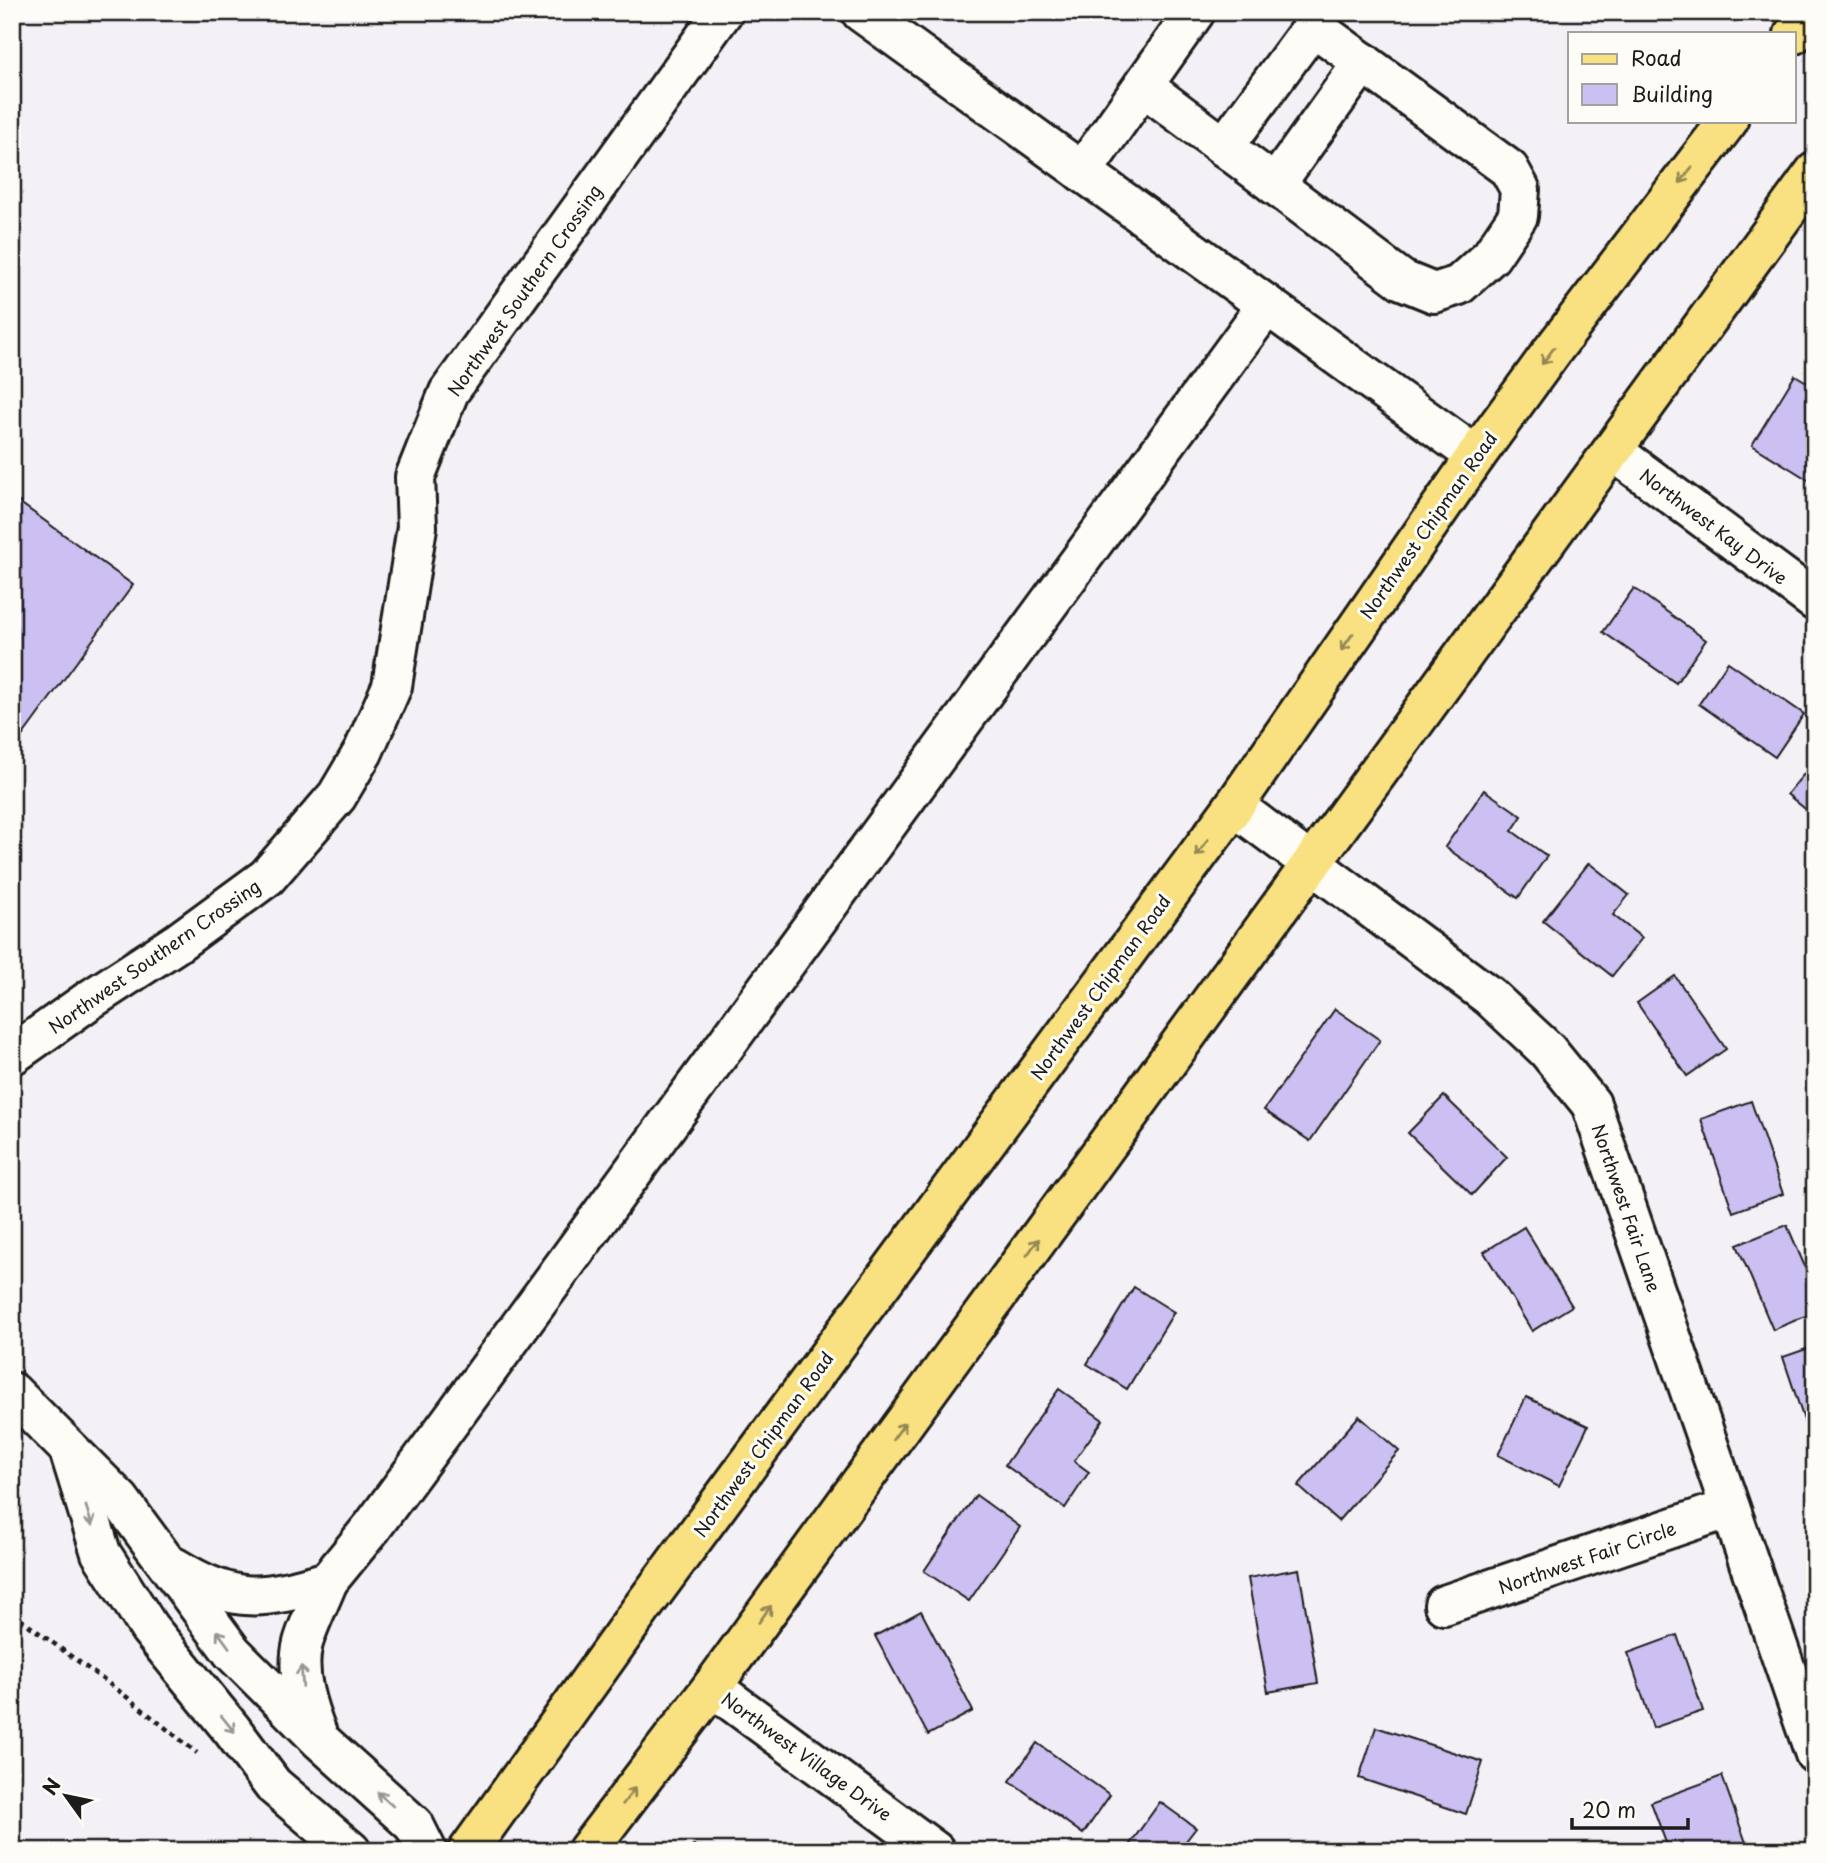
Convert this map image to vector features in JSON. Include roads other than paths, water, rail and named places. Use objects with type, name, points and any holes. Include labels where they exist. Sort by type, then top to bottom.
[{"type":"main road","points":[[1795,32],[1810,12]]},
{"type":"main road","name":"Northwest Chipman Road","points":[[468,1851],[642,1608],[1234,806],[1476,456],[1553,350],[1727,122]]},
{"type":"main road","points":[[587,1851],[712,1687],[1815,172]]},
{"type":"street","name":"Northwest Southern Crossing","points":[[12,1055],[88,1000],[177,943],[267,877],[337,796],[363,752],[392,685],[417,527],[415,477],[449,392],[723,12]]},
{"type":"street","points":[[861,12],[1476,456]]},
{"type":"street","points":[[1082,172],[1195,12]]},
{"type":"street","points":[[1143,86],[1224,147],[1402,280],[1434,293],[1459,285],[1490,256],[1518,216],[1520,189],[1509,169],[1313,26],[1224,147]]},
{"type":"street","points":[[1275,185],[1363,62]]},
{"type":"street","points":[[321,1741],[304,1695],[302,1646],[328,1581],[373,1526],[457,1412],[1267,305]]},
{"type":"street","name":"Northwest Kay Drive","points":[[1613,451],[1815,601]]},
{"type":"street","name":"Northwest Fair Lane","points":[[1234,806],[1489,996],[1547,1050],[1591,1104],[1815,1754]]},
{"type":"street","points":[[12,1392],[120,1500],[232,1652],[321,1741],[414,1825],[427,1851]]},
{"type":"street","points":[[69,1451],[100,1553],[149,1628],[273,1785],[351,1851]]},
{"type":"street","name":"Northwest Fair Circle","points":[[1444,1605],[1730,1508]]},
{"type":"street","points":[[169,1564],[215,1588],[239,1595],[267,1597],[328,1581]]},
{"type":"street","name":"Northwest Village Drive","points":[[712,1687],[935,1851]]}]
